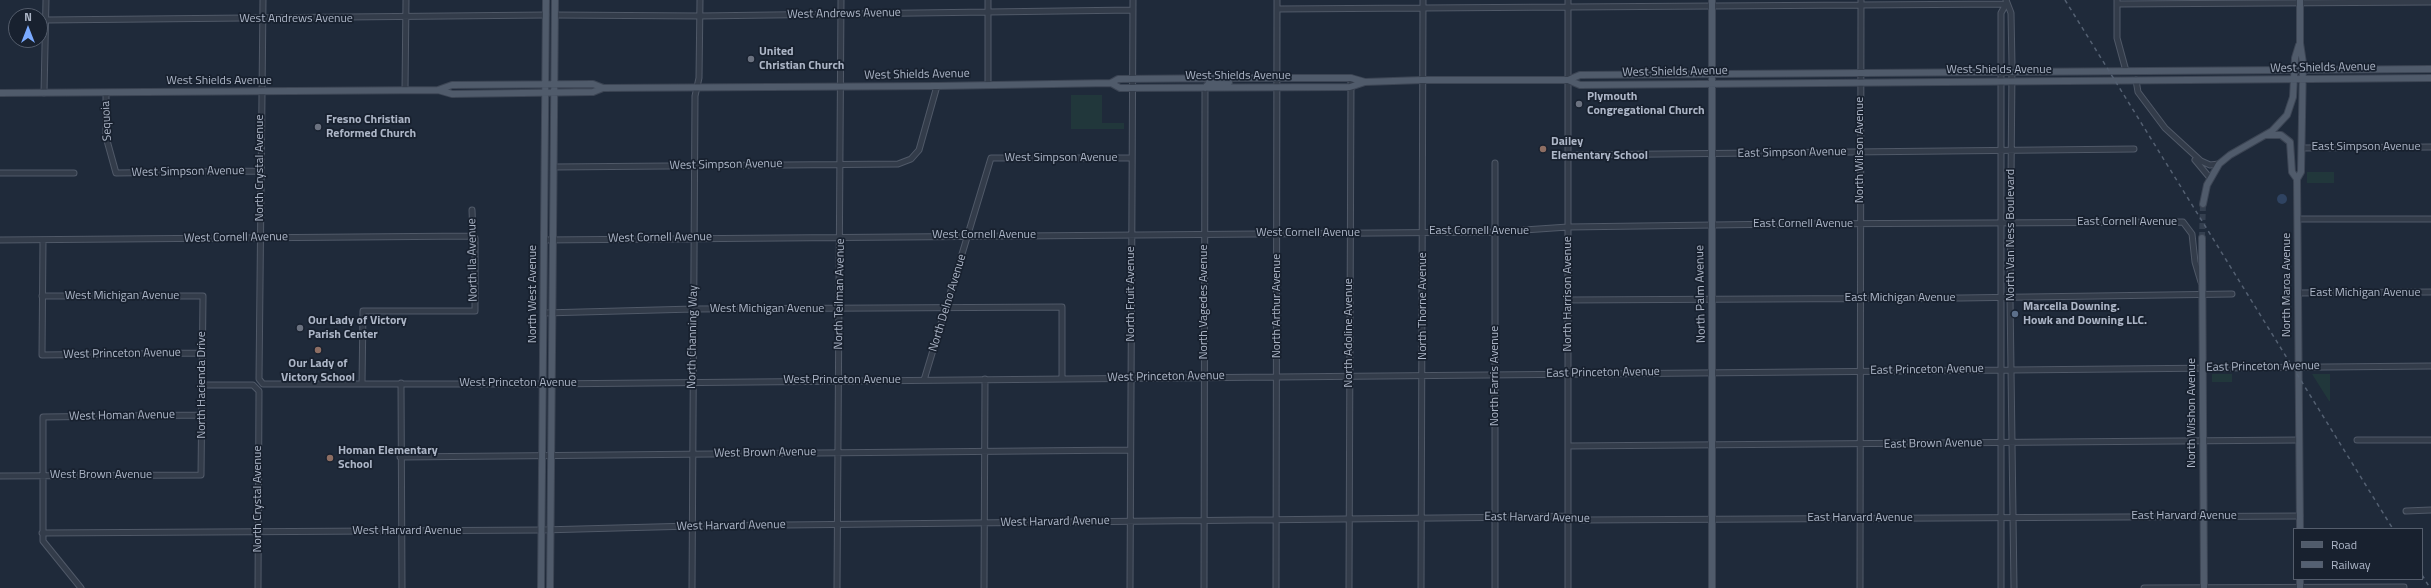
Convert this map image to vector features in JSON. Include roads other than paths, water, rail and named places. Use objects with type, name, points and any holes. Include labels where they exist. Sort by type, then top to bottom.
[{"type":"main road","name":"North West Avenue","points":[[541,588],[546,0]]},
{"type":"main road","name":"North West Avenue","points":[[550,588],[555,0]]},
{"type":"main road","name":"North Maroa Avenue","points":[[2300,1],[2300,43],[2303,70],[2301,172],[2297,179],[2300,528]]},
{"type":"main road","name":"North Palm Avenue","points":[[1712,3],[1712,588]]},
{"type":"main road","name":"North Maroa Avenue","points":[[2294,79],[2300,43]]},
{"type":"main road","name":"West Shields Avenue","points":[[1111,83],[1118,88],[1350,87],[1366,82],[1422,80],[1568,80],[1580,75],[2431,69]]},
{"type":"main road","name":"West Shields Avenue","points":[[0,93],[438,90],[452,94],[555,93],[593,92],[603,88],[937,86],[1111,83],[1118,79],[1242,78],[1351,78],[1366,82]]},
{"type":"main road","points":[[1205,88],[1209,83],[1232,82],[1242,78]]},
{"type":"main road","name":"West Shields Avenue","points":[[1568,80],[1580,85],[1860,81],[2431,78]]},
{"type":"main road","points":[[2203,204],[2210,178],[2219,164],[2230,155],[2267,135],[2281,123],[2289,112],[2294,97],[2294,79]]},
{"type":"main road","name":"West Shields Avenue","points":[[438,90],[452,85],[593,84],[603,88]]},
{"type":"main road","points":[[2267,135],[2282,135],[2290,142],[2292,172],[2297,179]]},
{"type":"main road","name":"North Wishon Avenue","points":[[2202,238],[2204,588]]},
{"type":"street","name":"North Crystal Avenue","points":[[258,588],[260,171],[263,0]]},
{"type":"street","points":[[405,90],[406,0]]},
{"type":"street","points":[[700,0],[700,16]]},
{"type":"street","name":"North Teilman Avenue","points":[[837,588],[841,0]]},
{"type":"street","points":[[988,0],[988,85]]},
{"type":"street","name":"North Fruit Avenue","points":[[1130,588],[1133,0]]},
{"type":"street","name":"North Arthur Avenue","points":[[1276,588],[1277,0]]},
{"type":"street","name":"North Thorne Avenue","points":[[1421,588],[1423,375],[1423,0]]},
{"type":"street","name":"North Harrison Avenue","points":[[1568,0],[1568,588]]},
{"type":"street","points":[[1277,9],[1567,8],[1712,3],[2006,2]]},
{"type":"street","name":"North Van Ness Boulevard","points":[[2001,588],[2001,12],[2006,2]]},
{"type":"street","name":"North Van Ness Boulevard","points":[[2006,2],[2011,13],[2012,72],[2010,297],[2014,588]]},
{"type":"street","points":[[2126,71],[2117,38],[2117,2],[2431,2]]},
{"type":"street","name":"North Wilson Avenue","points":[[1860,588],[1859,297],[1861,3]]},
{"type":"street","name":"West Andrews Avenue","points":[[555,15],[700,16],[1133,10]]},
{"type":"street","name":"West Andrews Avenue","points":[[48,20],[406,18],[546,15]]},
{"type":"street","name":"North Channing Way","points":[[692,588],[695,166],[700,16]]},
{"type":"street","points":[[44,93],[45,48]]},
{"type":"street","name":"North Adoline Avenue","points":[[1349,588],[1349,232],[1351,78]]},
{"type":"street","points":[[2136,80],[2138,92],[2153,114],[2192,154],[2210,178]]},
{"type":"street","name":"West Simpson Avenue","points":[[554,168],[898,164],[911,159],[919,150],[937,86]]},
{"type":"street","name":"North Vagedes Avenue","points":[[1204,588],[1205,88]]},
{"type":"street","name":"Sequoia","points":[[106,93],[106,137],[116,173]]},
{"type":"street","name":"East Simpson Avenue","points":[[2302,148],[2431,147]]},
{"type":"street","name":"East Simpson Avenue","points":[[1569,155],[1712,155],[2134,149]]},
{"type":"street","points":[[2192,154],[2205,164],[2219,164]]},
{"type":"street","name":"West Simpson Avenue","points":[[991,158],[1131,158]]},
{"type":"street","name":"North Delno Avenue","points":[[924,380],[947,308],[991,158]]},
{"type":"street","name":"North Farris Avenue","points":[[1495,163],[1495,588]]},
{"type":"street","name":"West Simpson Avenue","points":[[116,173],[260,171]]},
{"type":"street","points":[[0,173],[74,173]]},
{"type":"street","name":"North Ila Avenue","points":[[362,384],[363,311],[475,311],[475,238],[472,236],[472,210]]},
{"type":"street","points":[[2298,219],[2431,219]]},
{"type":"street","name":"East Cornell Avenue","points":[[1423,231],[1495,232],[1568,227],[2183,222],[2192,234],[2195,262],[2202,287]]},
{"type":"street","name":"West Cornell Avenue","points":[[544,240],[1423,231]]},
{"type":"street","name":"West Cornell Avenue","points":[[0,240],[472,236]]},
{"type":"street","points":[[42,296],[43,240]]},
{"type":"street","name":"East Michigan Avenue","points":[[2298,293],[2431,292]]},
{"type":"street","name":"East Michigan Avenue","points":[[1567,300],[2232,294]]},
{"type":"street","name":"West Princeton Avenue","points":[[42,296],[42,355],[201,353]]},
{"type":"street","name":"West Michigan Avenue","points":[[42,296],[203,296]]},
{"type":"street","name":"North Hacienda Drive","points":[[201,475],[201,353],[203,296]]},
{"type":"street","name":"West Michigan Avenue","points":[[544,313],[694,309],[1062,307],[1062,378]]},
{"type":"street","name":"East Princeton Avenue","points":[[1423,375],[2431,366]]},
{"type":"street","name":"West Princeton Avenue","points":[[201,385],[552,384],[1423,375]]},
{"type":"street","points":[[984,588],[985,379]]},
{"type":"street","points":[[401,384],[400,457],[402,588]]},
{"type":"street","name":"West Homan Avenue","points":[[42,476],[43,417],[201,415]]},
{"type":"street","name":"East Brown Avenue","points":[[1568,446],[2299,440]]},
{"type":"street","points":[[2358,440],[2431,440]]},
{"type":"street","name":"West Brown Avenue","points":[[400,457],[542,457],[551,455],[1130,450]]},
{"type":"street","name":"West Brown Avenue","points":[[0,476],[201,475]]},
{"type":"street","points":[[42,476],[42,533],[47,548],[81,588]]},
{"type":"street","points":[[2406,511],[2431,510]]},
{"type":"street","name":"East Harvard Avenue","points":[[1421,518],[1567,516],[1582,520],[2001,516],[2300,516]]},
{"type":"street","name":"West Harvard Avenue","points":[[42,533],[550,530],[692,526],[1204,520],[1349,520],[1421,518]]},
{"type":"street","points":[[2144,588],[2404,587]]},
{"type":"water","points":[[2280,194],[2284,194],[2287,199],[2284,204],[2280,204],[2277,201],[2277,197]]},
{"type":"tunnel","points":[[2202,238],[2203,204]]},
{"type":"railway","points":[[2065,0],[2392,528]]},
{"type":"railway","points":[[2423,577],[2430,588]]},
{"type":"place","name":"United Christian Church","points":[[751,59]]},
{"type":"place","name":"Plymouth Congregational Church","points":[[1579,104]]},
{"type":"place","name":"Fresno Christian Reformed Church","points":[[318,127]]},
{"type":"place","name":"Dailey Elementary School","points":[[1543,149]]},
{"type":"place","name":"Marcella Downing. Howk and Downing LLC.","points":[[2015,314]]},
{"type":"place","name":"Our Lady of Victory Parish Center","points":[[300,328]]},
{"type":"place","name":"Our Lady of Victory School","points":[[318,350]]},
{"type":"place","name":"Homan Elementary School","points":[[330,458]]}]
